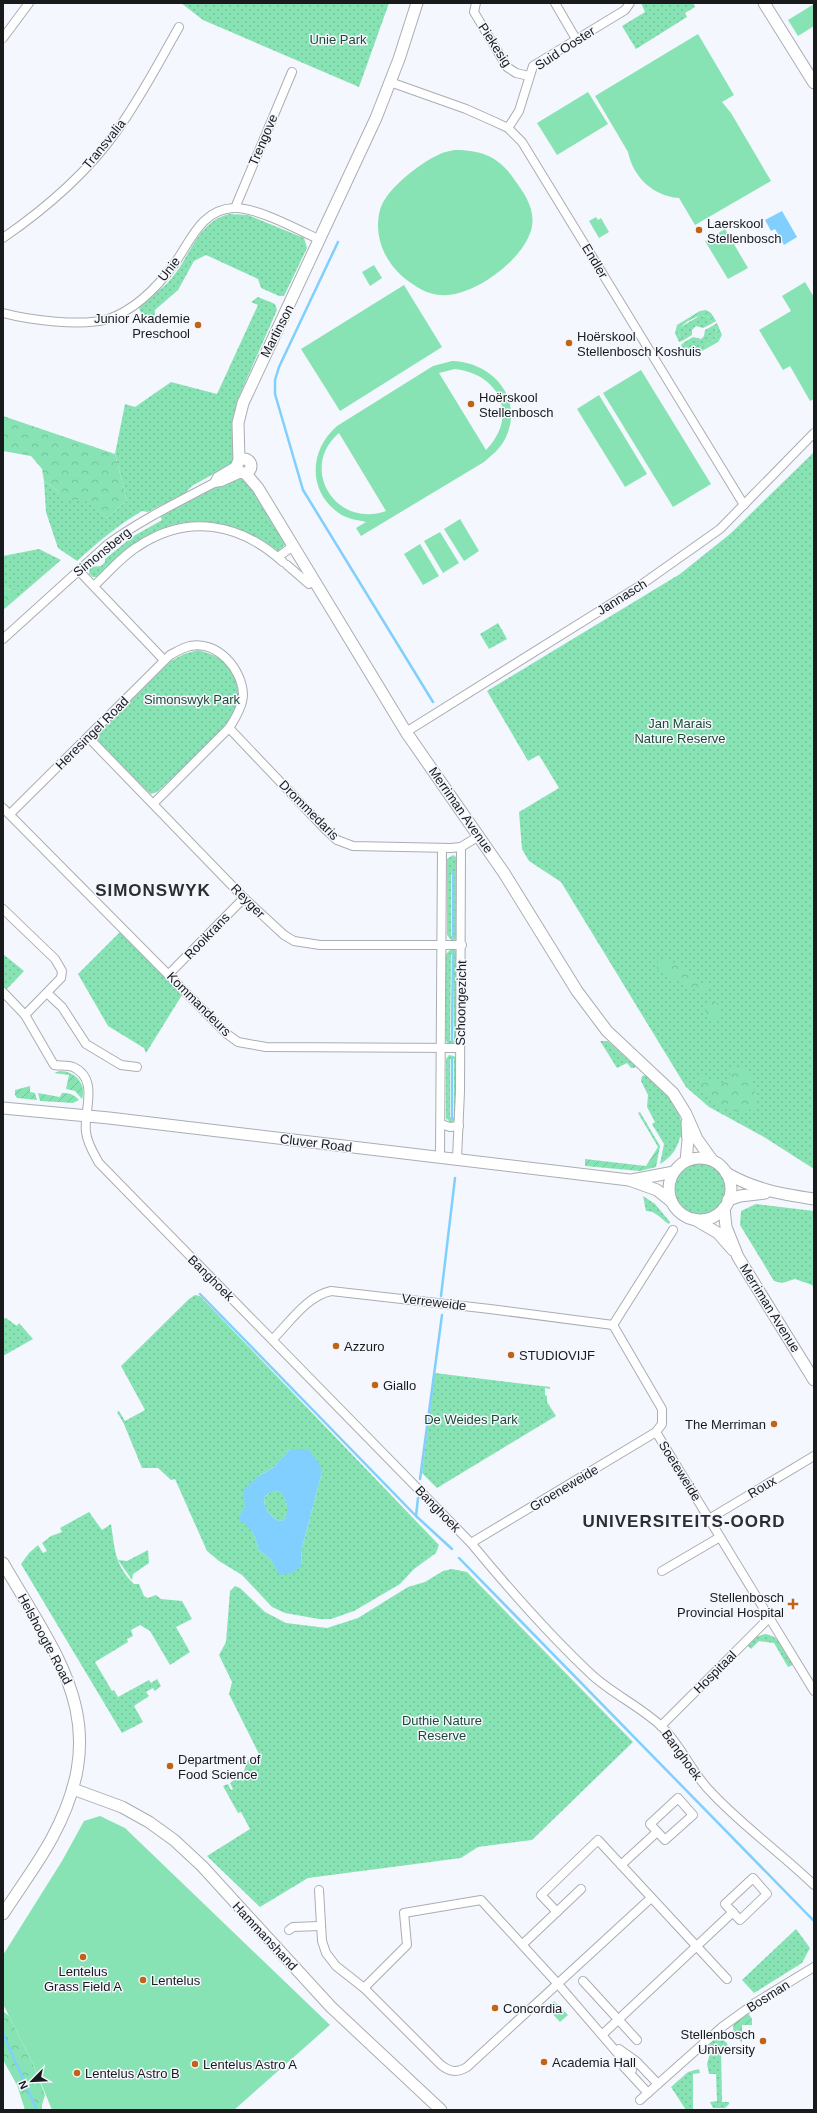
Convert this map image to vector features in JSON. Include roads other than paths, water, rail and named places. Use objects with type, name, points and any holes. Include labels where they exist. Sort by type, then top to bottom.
[{"type":"street","points":[[3,38],[29,3]]},
{"type":"street","points":[[390,82],[417,3]]},
{"type":"street","name":"Piekesig","points":[[476,3],[474,12],[507,67],[516,73],[529,76]]},
{"type":"street","points":[[554,3],[576,40]]},
{"type":"street","name":"Suid Ooster","points":[[508,128],[519,111],[533,66],[625,10],[630,3]]},
{"type":"street","points":[[764,3],[814,83]]},
{"type":"street","name":"Transvalia","points":[[3,238],[27,222],[89,165],[116,132],[134,105],[179,27]]},
{"type":"street","name":"Trengove","points":[[235,208],[292,72]]},
{"type":"street","name":"Martinson","points":[[244,467],[238,423],[243,403],[257,370],[289,306],[376,118],[390,82]]},
{"type":"street","name":"Endler","points":[[390,82],[466,109],[508,128],[522,142],[744,505]]},
{"type":"street","name":"Unie","points":[[3,313],[38,320],[61,321],[98,321],[118,315],[145,296],[162,279],[202,222],[217,212],[235,208],[251,211],[320,240]]},
{"type":"street","name":"Jannasch","points":[[406,732],[657,575],[720,529],[814,433]]},
{"type":"street","name":"Simonsberg","points":[[3,639],[108,544],[129,529],[214,483],[221,482],[244,467]]},
{"type":"street","name":"Merriman Avenue","points":[[244,467],[406,732],[504,873],[593,1015],[628,1051],[666,1085],[679,1100],[697,1139],[712,1160]]},
{"type":"street","name":"Simonsberg","points":[[94,586],[137,547],[174,530],[194,527],[220,528],[244,534],[283,561],[309,584],[315,581]]},
{"type":"street","points":[[283,561],[293,546]]},
{"type":"street","points":[[79,571],[164,660]]},
{"type":"street","name":"Heresingel Road","points":[[10,814],[164,660],[177,651],[190,646],[202,646],[214,650],[227,658],[239,676],[243,695],[238,714],[228,728],[154,803]]},
{"type":"street","name":"Drommedaris","points":[[228,728],[337,840],[346,845],[361,847],[461,847],[479,836]]},
{"type":"street","name":"Reyger","points":[[88,737],[154,803],[244,898],[284,935],[294,941],[305,944],[462,945]]},
{"type":"street","name":"Kommandeurs","points":[[3,808],[227,1034],[238,1042],[266,1047],[460,1048]]},
{"type":"street","name":"Schoongezicht","points":[[457,1159],[459,1126],[462,945],[461,847]]},
{"type":"street","name":"Schoongezicht","points":[[440,1157],[442,1048],[442,848]]},
{"type":"street","name":"Rooikrans","points":[[169,974],[244,898]]},
{"type":"street","points":[[3,909],[60,964],[62,971],[61,978],[25,1015],[3,992]]},
{"type":"street","points":[[47,993],[62,1007],[86,1044],[121,1065],[137,1067]]},
{"type":"street","name":"Banghoek","points":[[25,1015],[54,1065],[74,1068],[85,1078],[88,1087],[85,1131],[99,1163],[273,1339],[471,1543],[530,1612],[592,1675],[661,1726],[680,1749],[702,1782],[718,1800],[814,1885]]},
{"type":"street","name":"Cluver Road","points":[[3,1108],[87,1116],[629,1180],[657,1190],[672,1202]]},
{"type":"street","name":"Merriman Avenue","points":[[686,1114],[688,1140],[686,1161]]},
{"type":"street","points":[[441,1124],[450,1127],[459,1126]]},
{"type":"street","points":[[772,1193],[743,1182],[726,1173],[712,1160],[699,1158],[686,1161],[674,1172],[669,1190],[672,1202],[681,1213],[693,1219],[707,1219],[713,1216],[726,1204],[750,1194],[772,1193],[814,1199]]},
{"type":"street","name":"Cluver Road","points":[[629,1180],[674,1172]]},
{"type":"street","points":[[726,1173],[731,1186],[726,1204]]},
{"type":"street","name":"Merriman Avenue","points":[[726,1204],[726,1227],[738,1257]]},
{"type":"street","name":"Merriman Avenue","points":[[693,1219],[718,1233],[738,1257],[814,1380]]},
{"type":"street","points":[[613,1325],[673,1230]]},
{"type":"street","name":"Verreweide","points":[[273,1339],[310,1301],[319,1295],[331,1291],[613,1325]]},
{"type":"street","name":"Soeteweide","points":[[613,1325],[662,1409],[662,1424],[656,1432],[814,1691]]},
{"type":"street","name":"Groeneweide","points":[[471,1543],[656,1432]]},
{"type":"street","name":"Roux","points":[[709,1519],[814,1456]]},
{"type":"street","points":[[662,1572],[720,1537]]},
{"type":"street","name":"Helshoogte Road","points":[[3,1563],[60,1661],[73,1693],[78,1712],[80,1751],[73,1788],[52,1838],[3,1914]]},
{"type":"street","name":"Hospitaal","points":[[661,1726],[770,1618]]},
{"type":"street","name":"Hammanshand","points":[[73,1788],[122,1807],[149,1822],[174,1840],[202,1866],[331,2007],[441,2110]]},
{"type":"street","points":[[678,1798],[693,1815],[665,1840],[657,1832],[650,1824],[678,1798]]},
{"type":"street","points":[[621,1865],[657,1832]]},
{"type":"street","points":[[557,1912],[541,1895],[598,1840],[727,1979]]},
{"type":"street","points":[[753,1878],[767,1894],[740,1920],[733,1912],[725,1904],[753,1878]]},
{"type":"street","points":[[523,1944],[581,1889]]},
{"type":"street","points":[[319,1890],[322,1941],[326,1953],[332,1961],[364,1988],[441,2065],[449,2071],[456,2072],[467,2067],[651,1898]]},
{"type":"street","points":[[364,1988],[407,1945],[404,1913],[481,1900],[523,1944],[612,2044],[623,2066],[642,2084],[652,2089]]},
{"type":"street","points":[[603,2034],[733,1912]]},
{"type":"street","points":[[289,1930],[293,1927],[320,1926]]},
{"type":"street","name":"Bosman","points":[[640,2100],[739,2014],[814,1967]]},
{"type":"street","points":[[583,1981],[637,2040]]},
{"type":"street","points":[[612,2044],[636,2061],[652,2089]]},
{"type":"street","points":[[619,2056],[634,2072],[642,2084]]},
{"type":"water","points":[[782,211],[797,237],[784,245],[775,229],[771,231],[765,220]]},
{"type":"water","points":[[290,1449],[308,1449],[319,1463],[322,1472],[302,1548],[301,1566],[292,1573],[280,1575],[270,1559],[258,1549],[256,1540],[249,1528],[238,1520],[245,1505],[243,1490],[259,1476],[274,1467]],"holes":[[[272,1491],[278,1491],[281,1493],[287,1504],[287,1512],[284,1520],[279,1521],[268,1511],[264,1498]]]},
{"type":"waterway","points":[[338,242],[279,367],[275,380],[275,394],[303,490],[433,702]]},
{"type":"waterway","points":[[453,873],[453,936]]},
{"type":"waterway","points":[[452,1041],[453,954]]},
{"type":"waterway","points":[[452,1059],[452,1118]]},
{"type":"waterway","points":[[441,1296],[455,1178]]},
{"type":"waterway","points":[[200,1294],[416,1516],[452,1549]]},
{"type":"waterway","points":[[420,1479],[442,1315]]},
{"type":"waterway","points":[[416,1516],[418,1498]]},
{"type":"waterway","points":[[459,1558],[814,1921]]},
{"type":"waterway","points":[[3,2034],[37,2110]]},
{"type":"place","name":"Laerskool Stellenbosch","points":[[699,230]]},
{"type":"place","name":"Junior Akademie Preschool","points":[[198,325]]},
{"type":"place","name":"Hoërskool Stellenbosch Koshuis","points":[[569,343]]},
{"type":"place","name":"Hoërskool Stellenbosch","points":[[471,404]]},
{"type":"place","name":"Azzuro","points":[[336,1346]]},
{"type":"place","name":"STUDIOVIJF","points":[[511,1355]]},
{"type":"place","name":"Giallo","points":[[375,1385]]},
{"type":"place","name":"The Merriman","points":[[774,1424]]},
{"type":"place","name":"Stellenbosch Provincial Hospital","points":[[793,1604]]},
{"type":"place","name":"Department of Food Science","points":[[170,1766]]},
{"type":"place","name":"Lentelus Grass Field A","points":[[83,1957]]},
{"type":"place","name":"Lentelus","points":[[143,1980]]},
{"type":"place","name":"Concordia","points":[[495,2008]]},
{"type":"place","name":"Stellenbosch University","points":[[763,2041]]},
{"type":"place","name":"Academia Hall","points":[[544,2062]]},
{"type":"place","name":"Lentelus Astro A","points":[[195,2064]]},
{"type":"place","name":"Lentelus Astro B","points":[[77,2073]]},
{"type":"district","name":"SIMONSWYK","points":[[153,890]]},
{"type":"district","name":"UNIVERSITEITS-OORD","points":[[684,1521]]},
{"type":"park label","name":"Unie Park","points":[[338,39]]},
{"type":"park label","name":"Simonswyk Park","points":[[192,699]]},
{"type":"park label","name":"Jan Marais Nature Reserve","points":[[680,730]]},
{"type":"park label","name":"De Weides Park","points":[[471,1419]]},
{"type":"park label","name":"Duthie Nature Reserve","points":[[442,1728]]}]
